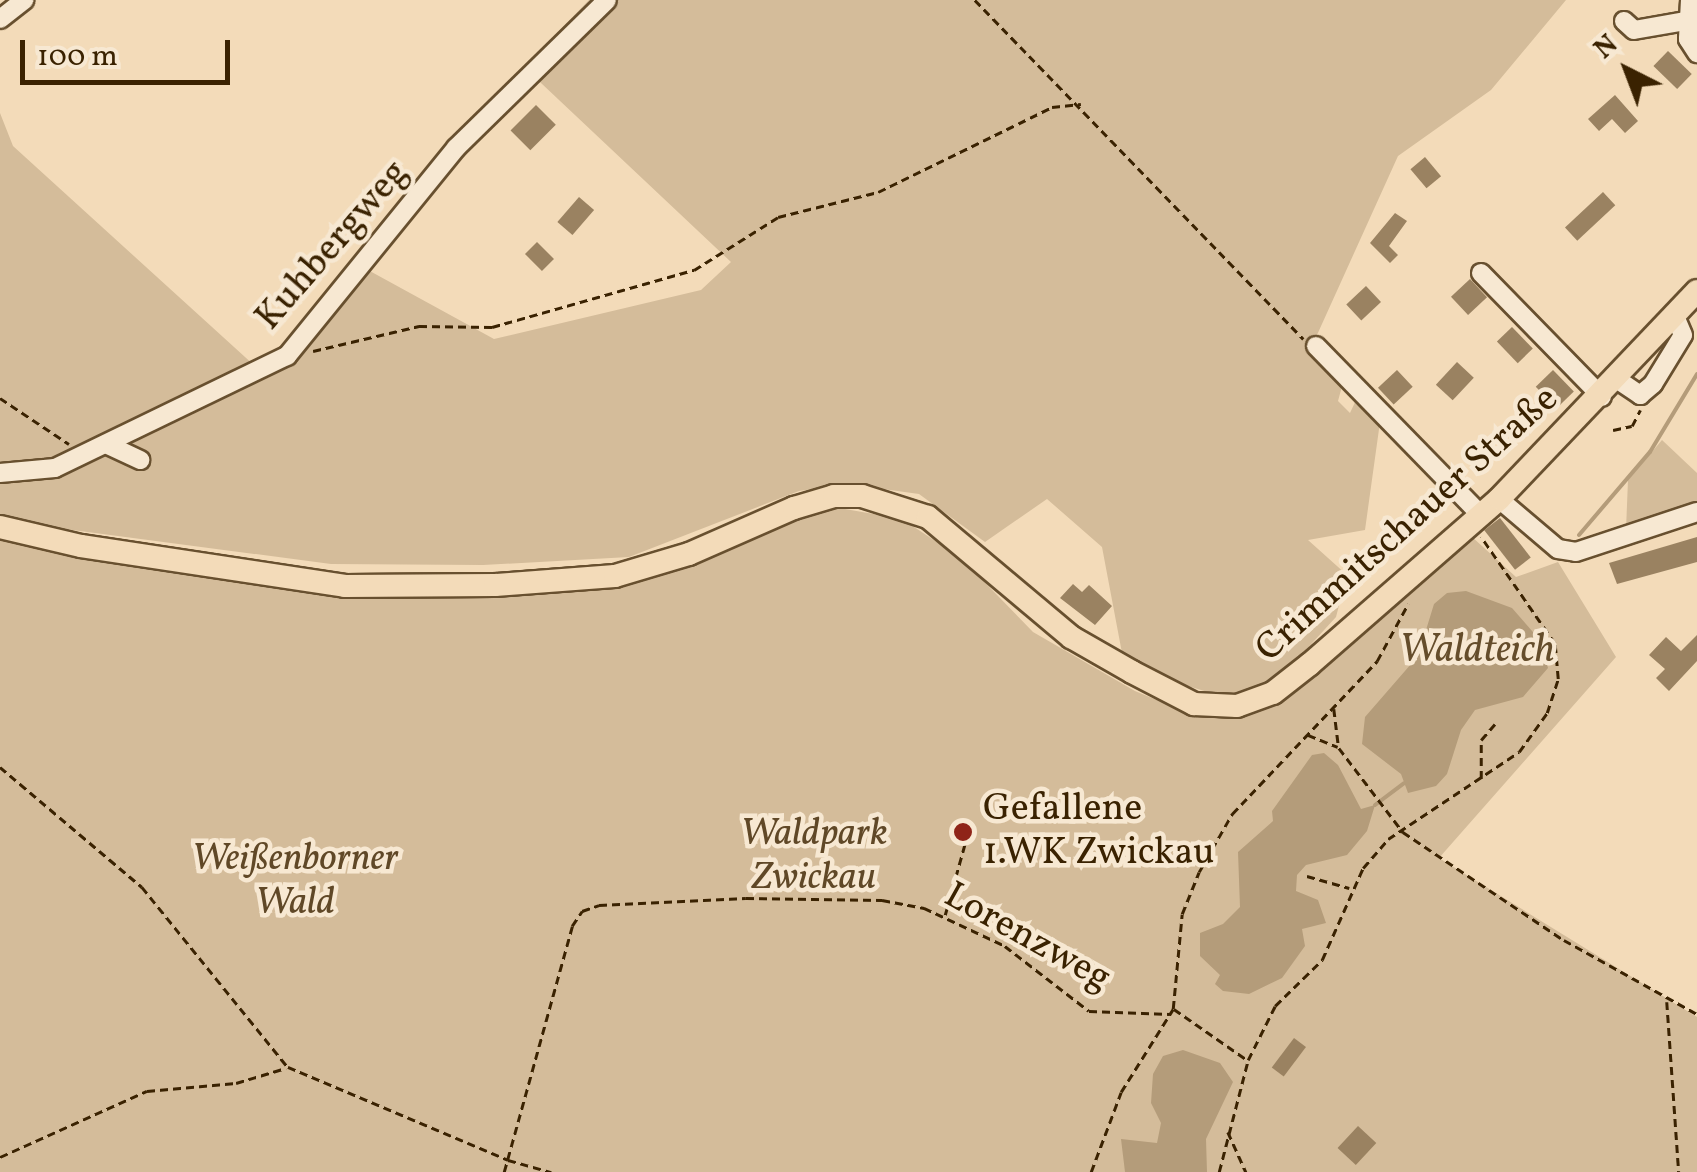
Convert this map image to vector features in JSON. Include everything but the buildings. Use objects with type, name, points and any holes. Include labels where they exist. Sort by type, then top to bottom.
[{"type":"main road","name":"Crimmitschauer Straße","points":[[0,527],[81,546],[345,586],[495,585],[615,576],[690,554],[794,508],[834,496],[862,496],[928,517],[1071,638],[1194,704],[1237,706],[1274,694],[1476,520],[1689,306]]},
{"type":"street","points":[[0,19],[24,0]]},
{"type":"street","name":"Kuhbergweg","points":[[0,473],[55,468],[288,356],[456,148],[607,0]]},
{"type":"street","points":[[1690,0],[1686,21],[1697,53]]},
{"type":"street","points":[[1624,21],[1634,30],[1686,21]]},
{"type":"street","points":[[1481,273],[1610,388],[1640,395],[1653,384],[1683,335],[1689,306]]},
{"type":"street","points":[[1313,347],[1476,520]]},
{"type":"street","points":[[106,444],[140,460]]},
{"type":"street","points":[[1499,499],[1558,549],[1576,552],[1697,512]]},
{"type":"path","points":[[976,0],[1195,222],[1217,256],[1288,316],[1313,347]]},
{"type":"path","points":[[288,356],[418,326],[492,327],[694,270],[704,257],[778,217],[878,192],[1052,108],[1080,104]]},
{"type":"path","points":[[1612,430],[1632,426],[1653,384]]},
{"type":"path","points":[[0,398],[81,455]]},
{"type":"path","points":[[1220,1172],[1228,1126],[1248,1060],[1275,1006],[1322,960],[1350,888],[1388,839],[1519,752],[1547,713],[1558,680],[1548,632],[1476,520]]},
{"type":"path","points":[[1092,1172],[1122,1092],[1173,1009],[1182,914],[1198,872],[1232,814],[1377,662],[1414,593]]},
{"type":"path","points":[[1334,708],[1339,748]]},
{"type":"path","points":[[1481,780],[1481,740],[1495,724]]},
{"type":"path","points":[[1307,734],[1339,748],[1372,784],[1402,832],[1667,1001],[1697,1014]]},
{"type":"path","points":[[0,767],[142,887],[288,1067],[508,1160],[551,1172]]},
{"type":"path","points":[[944,916],[968,836]]},
{"type":"path","points":[[1306,876],[1350,888]]},
{"type":"path","name":"Lorenzweg","points":[[508,1160],[562,959],[582,912],[746,898],[882,900],[944,916],[1005,946],[1089,1011],[1170,1014]]},
{"type":"path","points":[[1667,1001],[1679,1172]]},
{"type":"path","points":[[1173,1009],[1248,1060]]},
{"type":"path","points":[[0,1158],[147,1091],[236,1083],[288,1067]]},
{"type":"path","points":[[1228,1126],[1231,1150],[1246,1172]]},
{"type":"path","points":[[504,1172],[508,1160]]},
{"type":"green space","points":[[589,0],[1566,0],[1491,90],[1398,156],[1312,346],[1344,379],[1338,401],[1350,413],[1357,398],[1380,422],[1365,530],[1308,540],[1347,575],[1336,617],[1281,677],[1224,697],[1165,679],[1122,653],[1102,547],[1047,499],[985,542],[919,494],[847,484],[799,491],[629,557],[483,565],[331,564],[27,524],[0,514],[0,113],[13,146],[268,378],[357,264],[494,339],[701,290],[731,262],[524,67]]},
{"type":"green space","points":[[1662,440],[1697,473],[1697,508],[1626,530],[1628,480]]},
{"type":"green space","name":"Weißenborner Wald","points":[[828,506],[902,519],[961,558],[1033,632],[1135,691],[1176,708],[1244,713],[1317,674],[1471,536],[1516,577],[1558,562],[1616,657],[1439,858],[1697,1017],[1697,1172],[0,1172],[0,537],[337,596],[498,598],[697,564]]},
{"type":"water","name":"Waldteich","points":[[1466,591],[1512,608],[1539,639],[1548,668],[1523,697],[1475,710],[1461,730],[1447,774],[1436,786],[1408,793],[1401,774],[1362,744],[1365,717],[1418,656],[1434,604],[1447,593]]},
{"type":"water","points":[[1324,753],[1338,765],[1361,809],[1375,805],[1367,831],[1347,855],[1306,865],[1297,875],[1296,891],[1318,900],[1326,923],[1302,929],[1305,946],[1282,978],[1249,994],[1223,991],[1215,984],[1220,975],[1200,956],[1200,933],[1223,924],[1240,907],[1238,852],[1273,821],[1272,811],[1312,755]]},
{"type":"water","points":[[1183,1050],[1220,1063],[1233,1082],[1206,1139],[1207,1172],[1125,1172],[1121,1139],[1157,1143],[1161,1123],[1151,1103],[1153,1074],[1163,1056]]},
{"type":"waterway","points":[[1579,535],[1650,452],[1697,374]]},
{"type":"waterway","points":[[1375,805],[1404,783]]},
{"type":"place","name":"Gefallene 1.WK Zwickau","points":[[963,832]]},
{"type":"park label","name":"Waldpark Zwickau","points":[[814,857]]}]
